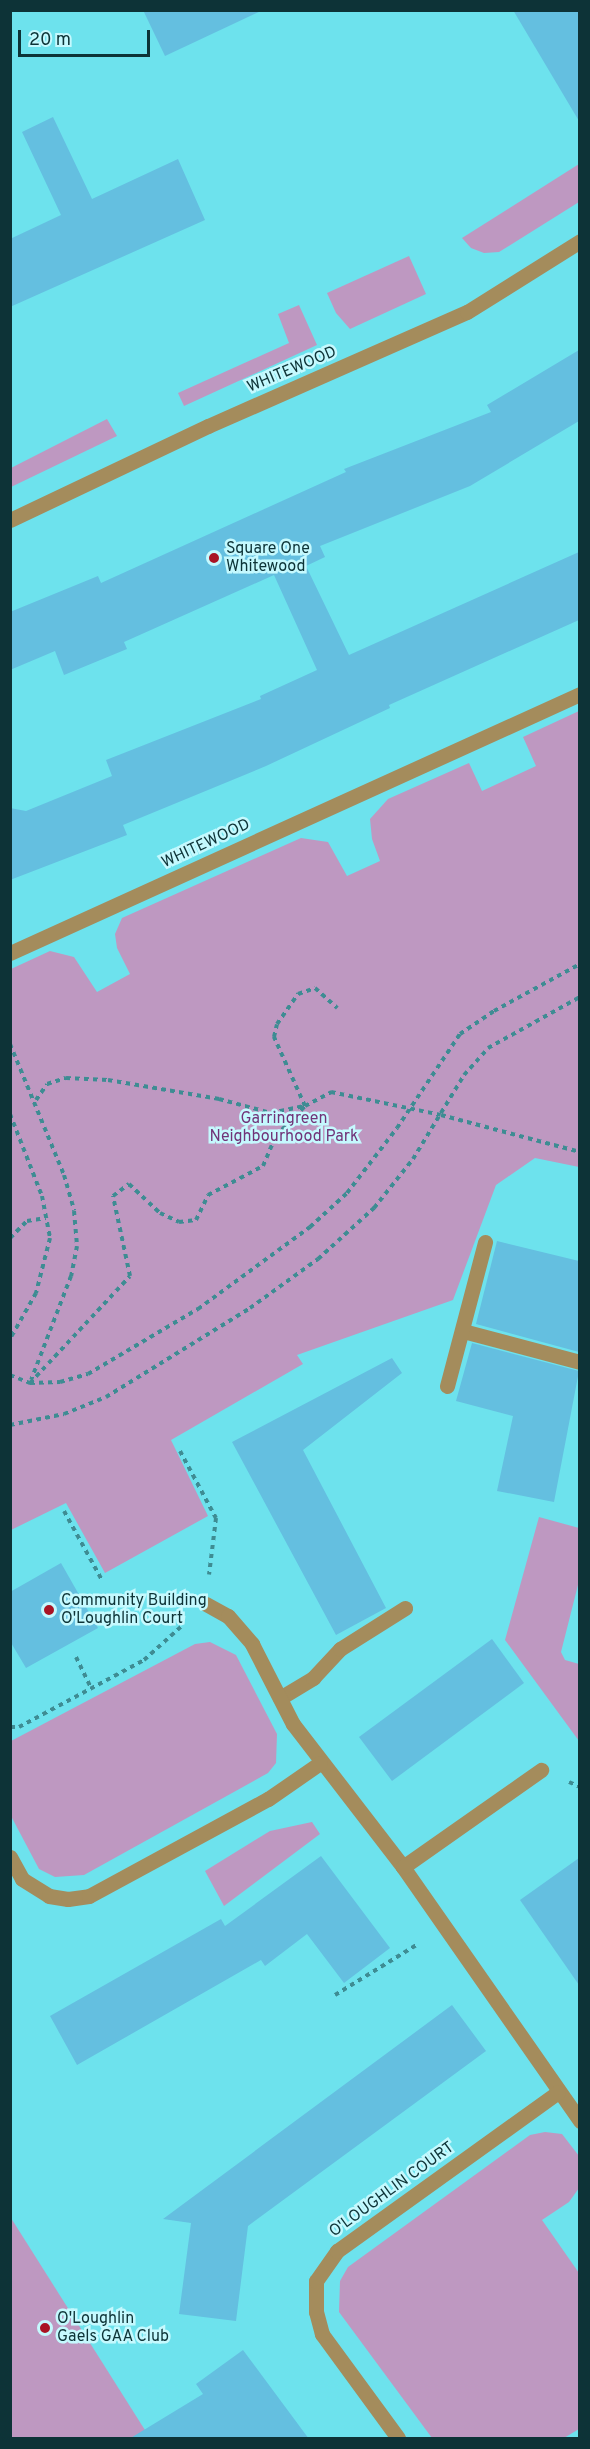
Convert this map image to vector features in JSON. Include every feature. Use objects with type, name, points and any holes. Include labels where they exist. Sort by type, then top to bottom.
[{"type":"street","name":"WHITEWOOD","points":[[10,520],[208,426],[467,312],[579,241]]},
{"type":"street","name":"WHITEWOOD","points":[[10,953],[579,694]]},
{"type":"street","points":[[447,1386],[485,1242]]},
{"type":"street","points":[[463,1331],[579,1362]]},
{"type":"street","points":[[206,1604],[228,1616],[252,1644],[280,1698],[320,1762],[403,1867],[579,2121]]},
{"type":"street","points":[[280,1698],[313,1678],[340,1649],[405,1608]]},
{"type":"street","points":[[10,1857],[22,1879],[49,1896],[68,1899],[88,1896],[268,1799],[320,1762]]},
{"type":"street","points":[[403,1867],[541,1770]]},
{"type":"street","name":"O'LOUGHLIN COURT","points":[[398,2439],[322,2334],[316,2312],[316,2280],[337,2251],[558,2092]]},
{"type":"path","points":[[10,1375],[30,1383],[60,1382],[88,1374],[198,1309],[310,1227],[347,1193],[410,1109],[460,1034],[494,1011],[579,964]]},
{"type":"path","points":[[305,1106],[274,1037],[277,1024],[297,994],[315,988],[337,1008]]},
{"type":"path","points":[[10,1425],[64,1414],[106,1397],[250,1308],[318,1259],[374,1208],[413,1159],[464,1075],[488,1047],[579,997]]},
{"type":"path","points":[[10,1044],[36,1100],[69,1193],[77,1246],[71,1276],[30,1383]]},
{"type":"path","points":[[36,1100],[47,1084],[66,1078],[108,1080],[219,1099],[271,1113],[305,1106],[331,1092],[441,1115],[579,1152]]},
{"type":"path","points":[[30,1383],[130,1276],[112,1197],[129,1184],[160,1213],[179,1222],[196,1220],[208,1195],[263,1166],[276,1136],[305,1106]]},
{"type":"path","points":[[10,1114],[25,1146],[46,1218],[48,1253],[36,1293],[10,1339]]},
{"type":"path","points":[[10,1238],[27,1221],[46,1218]]},
{"type":"path","points":[[10,1727],[19,1726],[144,1660],[206,1604],[216,1518],[180,1451]]},
{"type":"path","points":[[64,1511],[102,1580]]},
{"type":"path","points":[[76,1657],[91,1688]]},
{"type":"path","points":[[335,1995],[406,1954],[443,1925]]},
{"type":"green space","points":[[579,164],[579,202],[499,252],[484,253],[471,248],[462,238]]},
{"type":"green space","points":[[409,256],[426,294],[350,329],[336,313],[327,293]]},
{"type":"green space","points":[[299,305],[317,345],[184,406],[178,393],[289,343],[278,314]]},
{"type":"green space","points":[[107,419],[117,436],[11,487],[11,468]]},
{"type":"green space","name":"Garringreen Neighbourhood Park","points":[[579,711],[579,1167],[535,1158],[496,1185],[453,1300],[297,1355],[303,1364],[171,1440],[208,1516],[105,1573],[66,1503],[11,1530],[11,969],[50,951],[74,957],[97,992],[130,974],[117,948],[115,934],[122,918],[301,838],[328,842],[347,876],[380,861],[372,839],[370,819],[388,799],[469,763],[482,791],[536,766],[523,737]]},
{"type":"green space","points":[[539,1517],[579,1528],[579,1581],[561,1652],[565,1660],[579,1664],[579,1741],[505,1640]]},
{"type":"green space","points":[[210,1642],[236,1655],[277,1734],[276,1763],[268,1773],[84,1875],[55,1877],[39,1869],[11,1816],[11,1741],[195,1644]]},
{"type":"green space","points":[[312,1822],[320,1834],[224,1906],[205,1871],[270,1831]]},
{"type":"green space","points":[[545,2132],[562,2134],[579,2156],[579,2188],[569,2202],[542,2220],[579,2273],[579,2429],[564,2438],[432,2438],[339,2312],[340,2281],[348,2267],[530,2135]]},
{"type":"green space","name":"O'Loughlin Gaels GAA Club","points":[[11,2218],[150,2438],[11,2438]]},
{"type":"building","points":[[143,10],[263,10],[165,56]]},
{"type":"building","points":[[513,10],[579,10],[579,121]]},
{"type":"building","points":[[53,117],[92,199],[178,159],[205,220],[10,307],[10,239],[61,215],[22,132]]},
{"type":"building","points":[[579,350],[579,421],[470,486],[320,546],[325,557],[306,566],[349,655],[579,552],[579,620],[389,705],[390,708],[266,766],[123,825],[127,835],[10,880],[10,808],[26,811],[112,776],[106,760],[261,699],[260,696],[317,670],[274,575],[124,642],[127,649],[64,675],[55,651],[10,670],[10,612],[98,576],[101,583],[346,472],[344,469],[491,412],[487,405]]},
{"type":"building","points":[[497,1241],[579,1261],[579,1352],[476,1324]]},
{"type":"building","points":[[472,1343],[579,1371],[554,1502],[497,1491],[513,1416],[456,1401]]},
{"type":"building","points":[[392,1358],[402,1373],[303,1450],[386,1608],[336,1635],[232,1442]]},
{"type":"building","name":"Community Building O'Loughlin Court","points":[[61,1563],[98,1628],[26,1668],[10,1641],[10,1592]]},
{"type":"building","points":[[492,1639],[524,1683],[392,1781],[359,1737]]},
{"type":"building","points":[[321,1856],[390,1948],[344,1983],[307,1934],[265,1966],[261,1960],[77,2065],[50,2016],[221,1919],[225,1926]]},
{"type":"building","points":[[579,1858],[579,1985],[520,1900]]},
{"type":"building","points":[[452,2005],[486,2051],[248,2226],[236,2321],[179,2314],[191,2223],[163,2219]]},
{"type":"building","points":[[243,2350],[309,2439],[129,2439],[203,2394],[196,2384]]},
{"type":"place","name":"Square One Whitewood","points":[[214,558]]},
{"type":"place","name":"Community Building O'Loughlin Court","points":[[49,1610]]},
{"type":"place","name":"O'Loughlin Gaels GAA Club","points":[[45,2328]]}]
